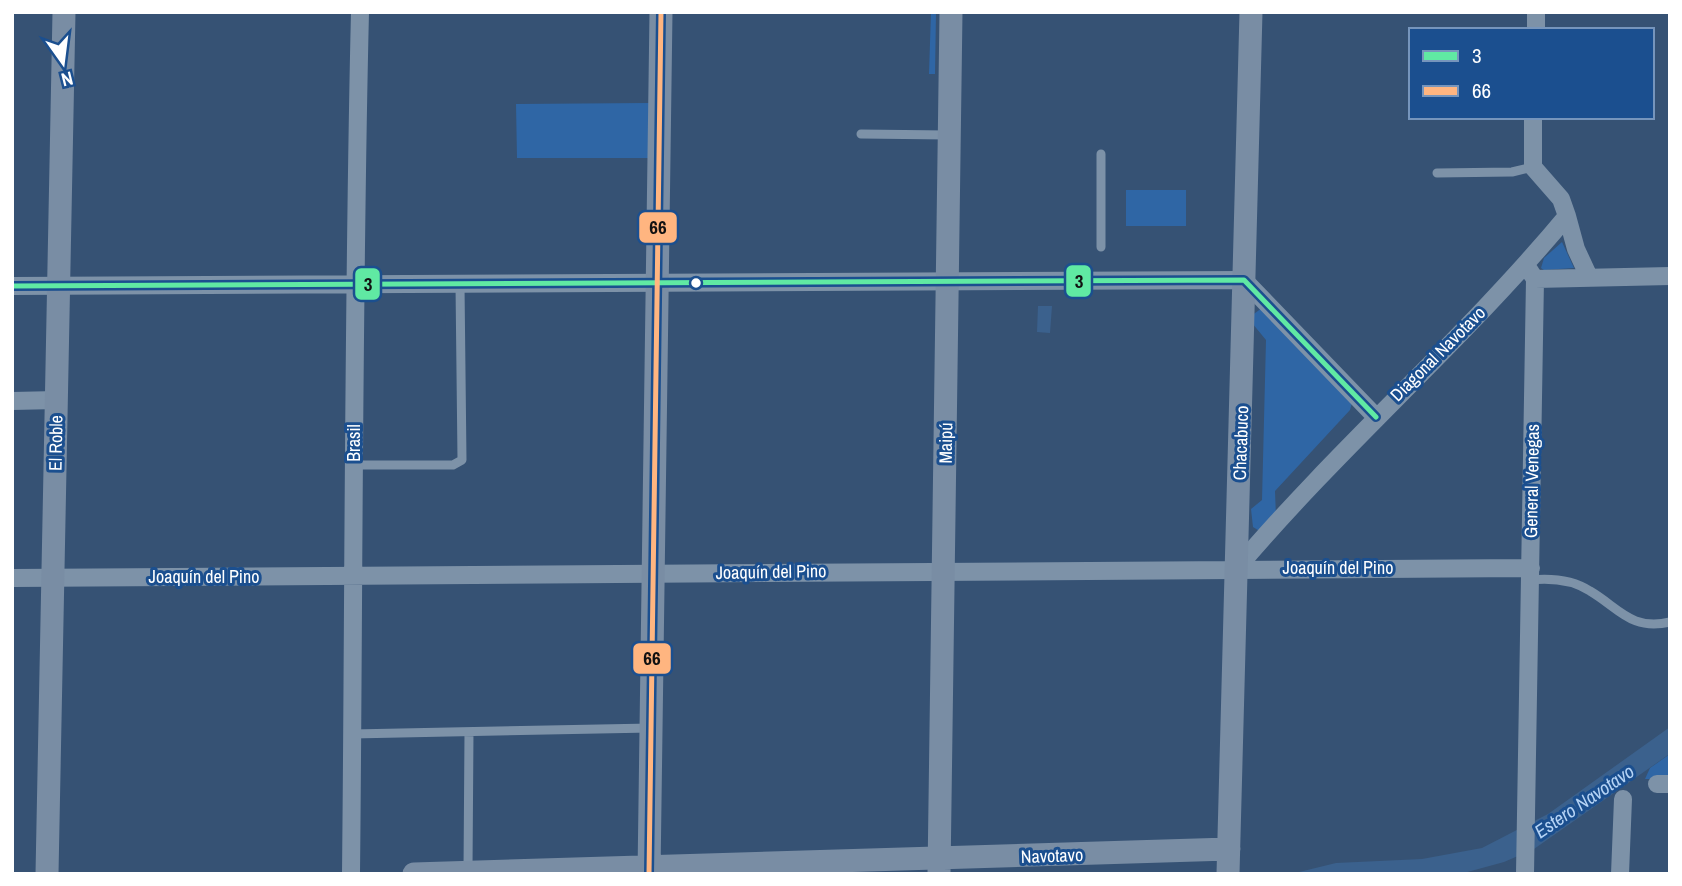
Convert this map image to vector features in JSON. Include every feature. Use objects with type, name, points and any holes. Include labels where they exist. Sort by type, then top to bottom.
[{"type":"street","name":"El Roble","points":[[47,874],[64,12]]},
{"type":"street","name":"Brasil","points":[[351,874],[355,577],[354,285],[360,12]]},
{"type":"street","points":[[649,871],[661,12]]},
{"type":"street","name":"Maipú","points":[[939,867],[951,12]]},
{"type":"street","name":"Chacabuco","points":[[1228,874],[1251,12]]},
{"type":"street","points":[[1533,119],[1533,167],[1561,199],[1576,249],[1589,277]]},
{"type":"street","points":[[1567,216],[1531,272],[1589,277],[1670,276]]},
{"type":"street","name":"Diagonal Navotavo","points":[[1237,568],[1376,417],[1531,272]]},
{"type":"street","name":"General Venegas","points":[[1525,870],[1531,574],[1531,272]]},
{"type":"street","points":[[12,286],[658,284],[948,280],[1101,273],[1244,280],[1376,417]]},
{"type":"street","points":[[12,401],[57,400]]},
{"type":"street","name":"Joaquín del Pino","points":[[12,578],[1237,568],[1531,574]]},
{"type":"street","points":[[1620,874],[1623,799]]},
{"type":"street","name":"Navotavo","points":[[414,874],[939,867],[1228,849]]},
{"type":"lane","points":[[862,134],[950,135]]},
{"type":"lane","points":[[1101,154],[1101,247]]},
{"type":"lane","points":[[1437,173],[1512,172],[1533,167]]},
{"type":"lane","points":[[354,466],[453,464],[462,460],[460,285]]},
{"type":"lane","points":[[1531,574],[1589,590],[1632,622],[1670,622]]},
{"type":"lane","points":[[352,734],[651,728]]},
{"type":"lane","points":[[468,873],[469,732]]},
{"type":"shaded area","points":[[931,12],[936,12],[935,74],[929,74]]},
{"type":"shaded area","points":[[649,103],[649,158],[517,158],[516,104]]},
{"type":"shaded area","points":[[1126,190],[1186,190],[1186,226],[1126,226]]},
{"type":"shaded area","points":[[1562,242],[1574,268],[1541,268],[1544,258]]},
{"type":"shaded area","points":[[1262,308],[1352,403],[1350,410],[1275,491],[1276,517],[1261,532],[1253,527],[1251,509],[1262,500],[1266,340],[1252,323],[1251,316]]},
{"type":"shaded area","points":[[1670,754],[1670,779],[1645,779],[1650,768]]},
{"type":"water","points":[[1038,306],[1052,306],[1050,333],[1037,332]]},
{"type":"water","name":"Estero Navotavo","points":[[1670,727],[1668,755],[1534,849],[1504,862],[1460,874],[1291,874],[1336,863],[1422,859],[1482,848],[1548,814]]},
{"type":"transit line","name":"66","points":[[649,874],[661,12]]},
{"type":"transit line","name":"3","points":[[12,286],[1244,280],[1376,417]]}]
